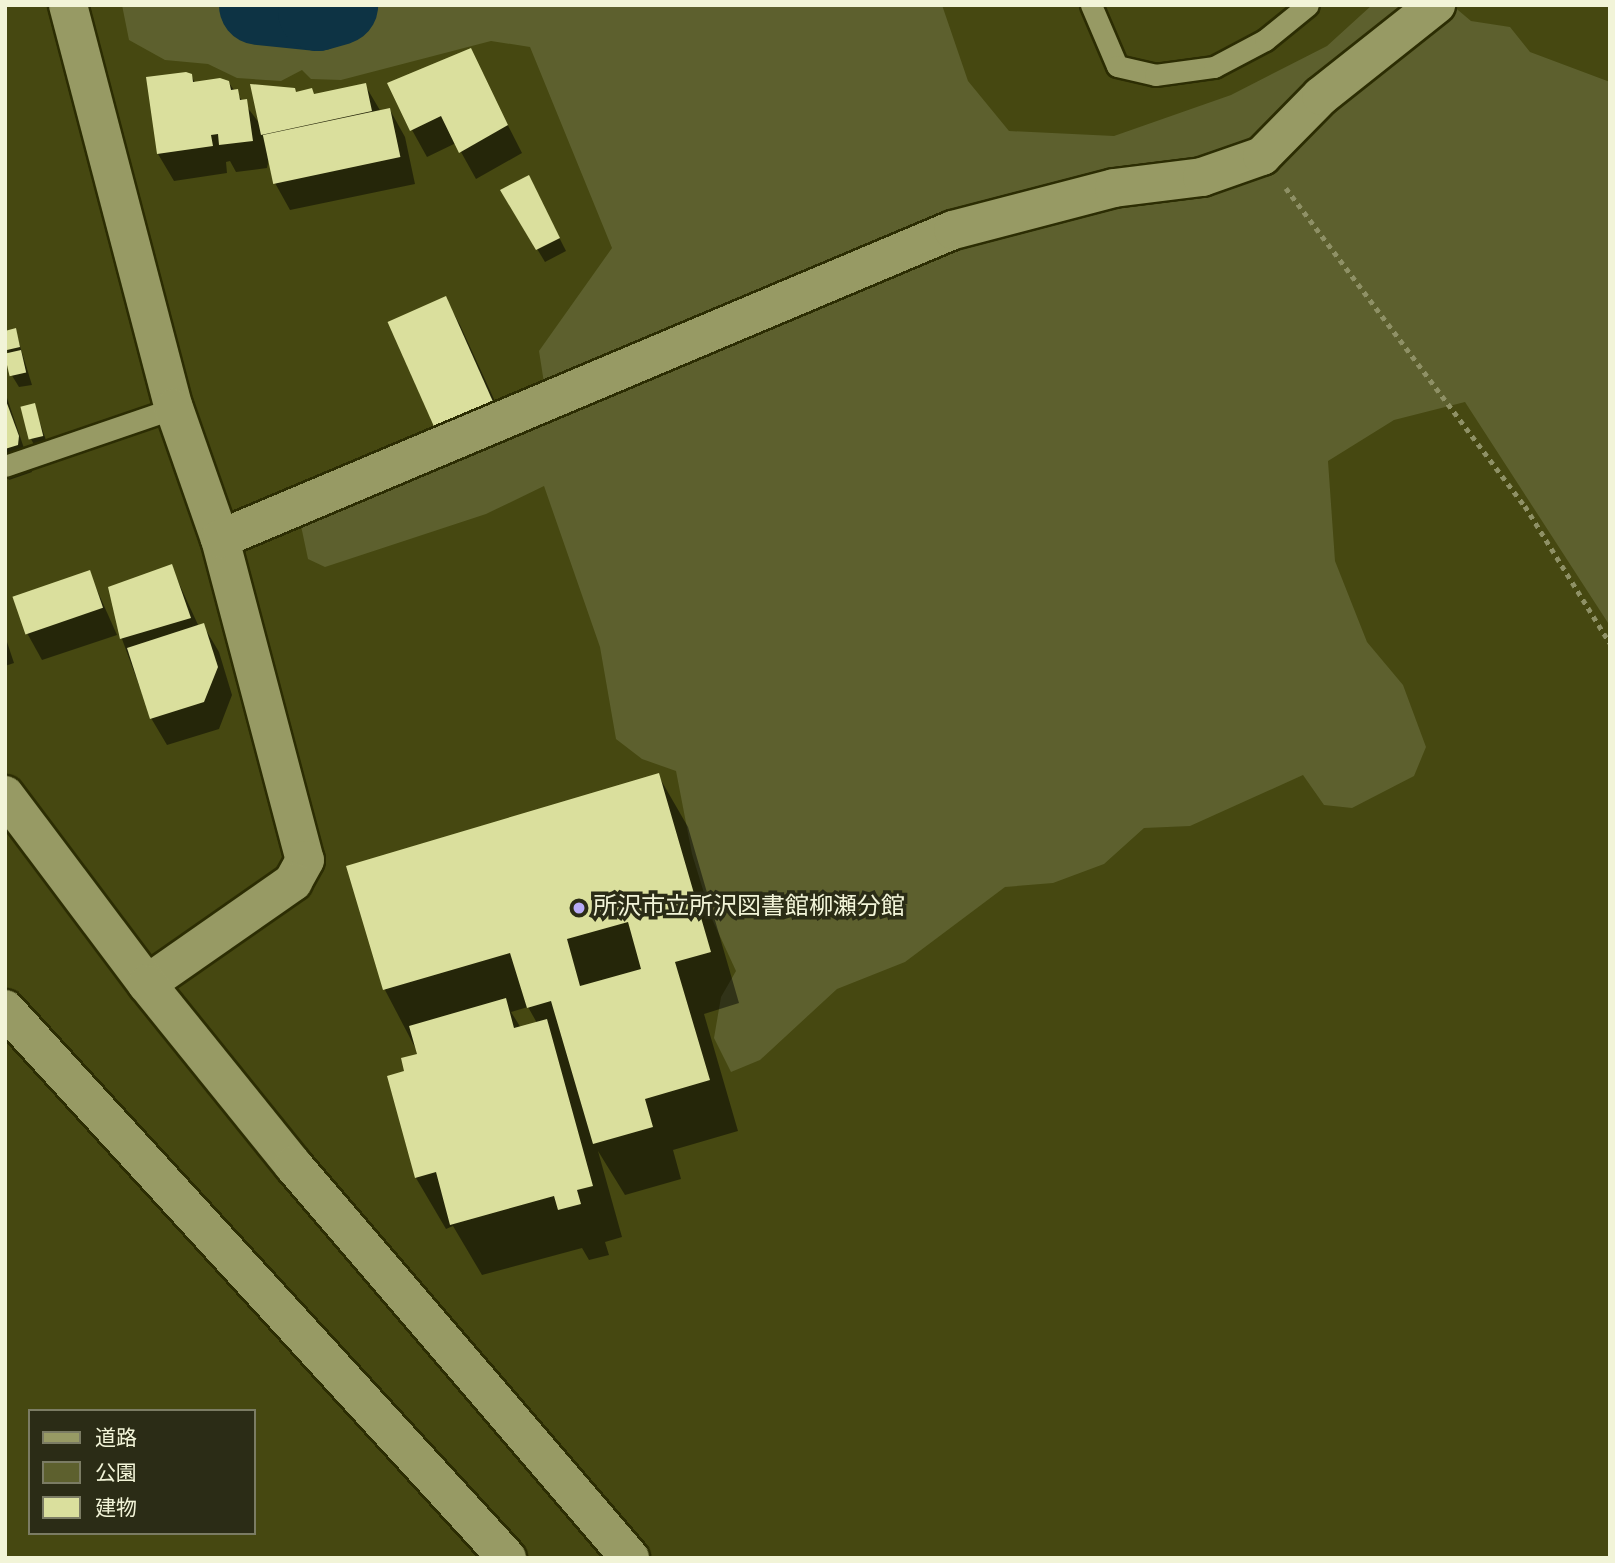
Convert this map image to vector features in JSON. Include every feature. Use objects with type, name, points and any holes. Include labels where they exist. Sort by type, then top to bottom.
[{"type":"street","points":[[68,5],[174,408],[219,539],[305,860],[293,882],[147,984]]},
{"type":"street","points":[[219,539],[953,230],[1114,188],[1202,177],[1262,156],[1347,73],[1436,5]]},
{"type":"street","points":[[5,795],[147,984],[293,1165],[630,1558]]},
{"type":"street","points":[[5,1009],[507,1558]]},
{"type":"lane","points":[[1091,5],[1117,66],[1156,75],[1214,67],[1265,40],[1308,5]]},
{"type":"lane","points":[[5,466],[174,408]]},
{"type":"path","points":[[1262,156],[1413,362],[1525,506],[1610,643]]},
{"type":"green space","points":[[122,5],[942,5],[968,81],[1009,131],[1114,136],[1231,95],[1327,46],[1372,5],[1452,5],[1471,21],[1510,27],[1530,52],[1610,82],[1610,626],[1465,402],[1394,420],[1328,461],[1335,561],[1367,642],[1403,685],[1426,747],[1414,776],[1352,808],[1324,805],[1303,775],[1190,826],[1144,828],[1104,864],[1053,883],[1005,887],[905,962],[837,989],[760,1060],[731,1072],[714,1038],[721,997],[736,971],[712,919],[692,854],[676,771],[642,759],[616,739],[600,647],[544,486],[486,514],[325,567],[308,559],[300,521],[549,415],[539,351],[612,248],[530,47],[491,41],[341,80],[311,79],[302,70],[281,81],[237,78],[208,64],[165,60],[129,40]]},
{"type":"building","points":[[471,48],[508,125],[459,153],[441,116],[410,131],[387,83]]},
{"type":"building","points":[[186,72],[192,74],[193,82],[220,78],[229,81],[231,90],[238,89],[240,100],[247,99],[253,141],[219,145],[218,134],[211,135],[213,146],[157,154],[146,77]]},
{"type":"building","points":[[366,83],[372,111],[261,135],[250,84],[295,88],[296,92],[312,88],[314,94]]},
{"type":"building","points":[[390,108],[400,157],[273,184],[263,135]]},
{"type":"building","points":[[529,175],[560,238],[536,250],[500,190]]},
{"type":"building","points":[[446,296],[495,406],[436,432],[388,322]]},
{"type":"building","points":[[16,328],[20,347],[7,350],[5,331]]},
{"type":"building","points":[[21,350],[26,372],[10,376],[5,354]]},
{"type":"building","points":[[5,398],[19,436],[18,445],[5,449]]},
{"type":"building","points":[[35,403],[43,436],[29,440],[20,407]]},
{"type":"building","points":[[172,564],[191,618],[120,639],[108,587]]},
{"type":"building","points":[[90,570],[103,608],[25,635],[12,597]]},
{"type":"building","points":[[204,623],[218,667],[204,702],[150,719],[127,648]]},
{"type":"building","points":[[659,773],[711,952],[675,962],[710,1080],[645,1099],[653,1127],[593,1144],[551,1001],[527,1008],[510,953],[383,990],[346,866]],"holes":[[[628,922],[641,969],[580,986],[567,939]]]},
{"type":"building","points":[[506,998],[514,1028],[547,1019],[593,1186],[577,1190],[581,1204],[558,1210],[554,1196],[450,1225],[436,1172],[415,1178],[387,1076],[404,1071],[401,1058],[417,1054],[409,1026]]},
{"type":"waterway","points":[[258,5],[317,11],[338,5]]},
{"type":"place","name":"所沢市立所沢図書館柳瀬分館","points":[[579,908]]}]
